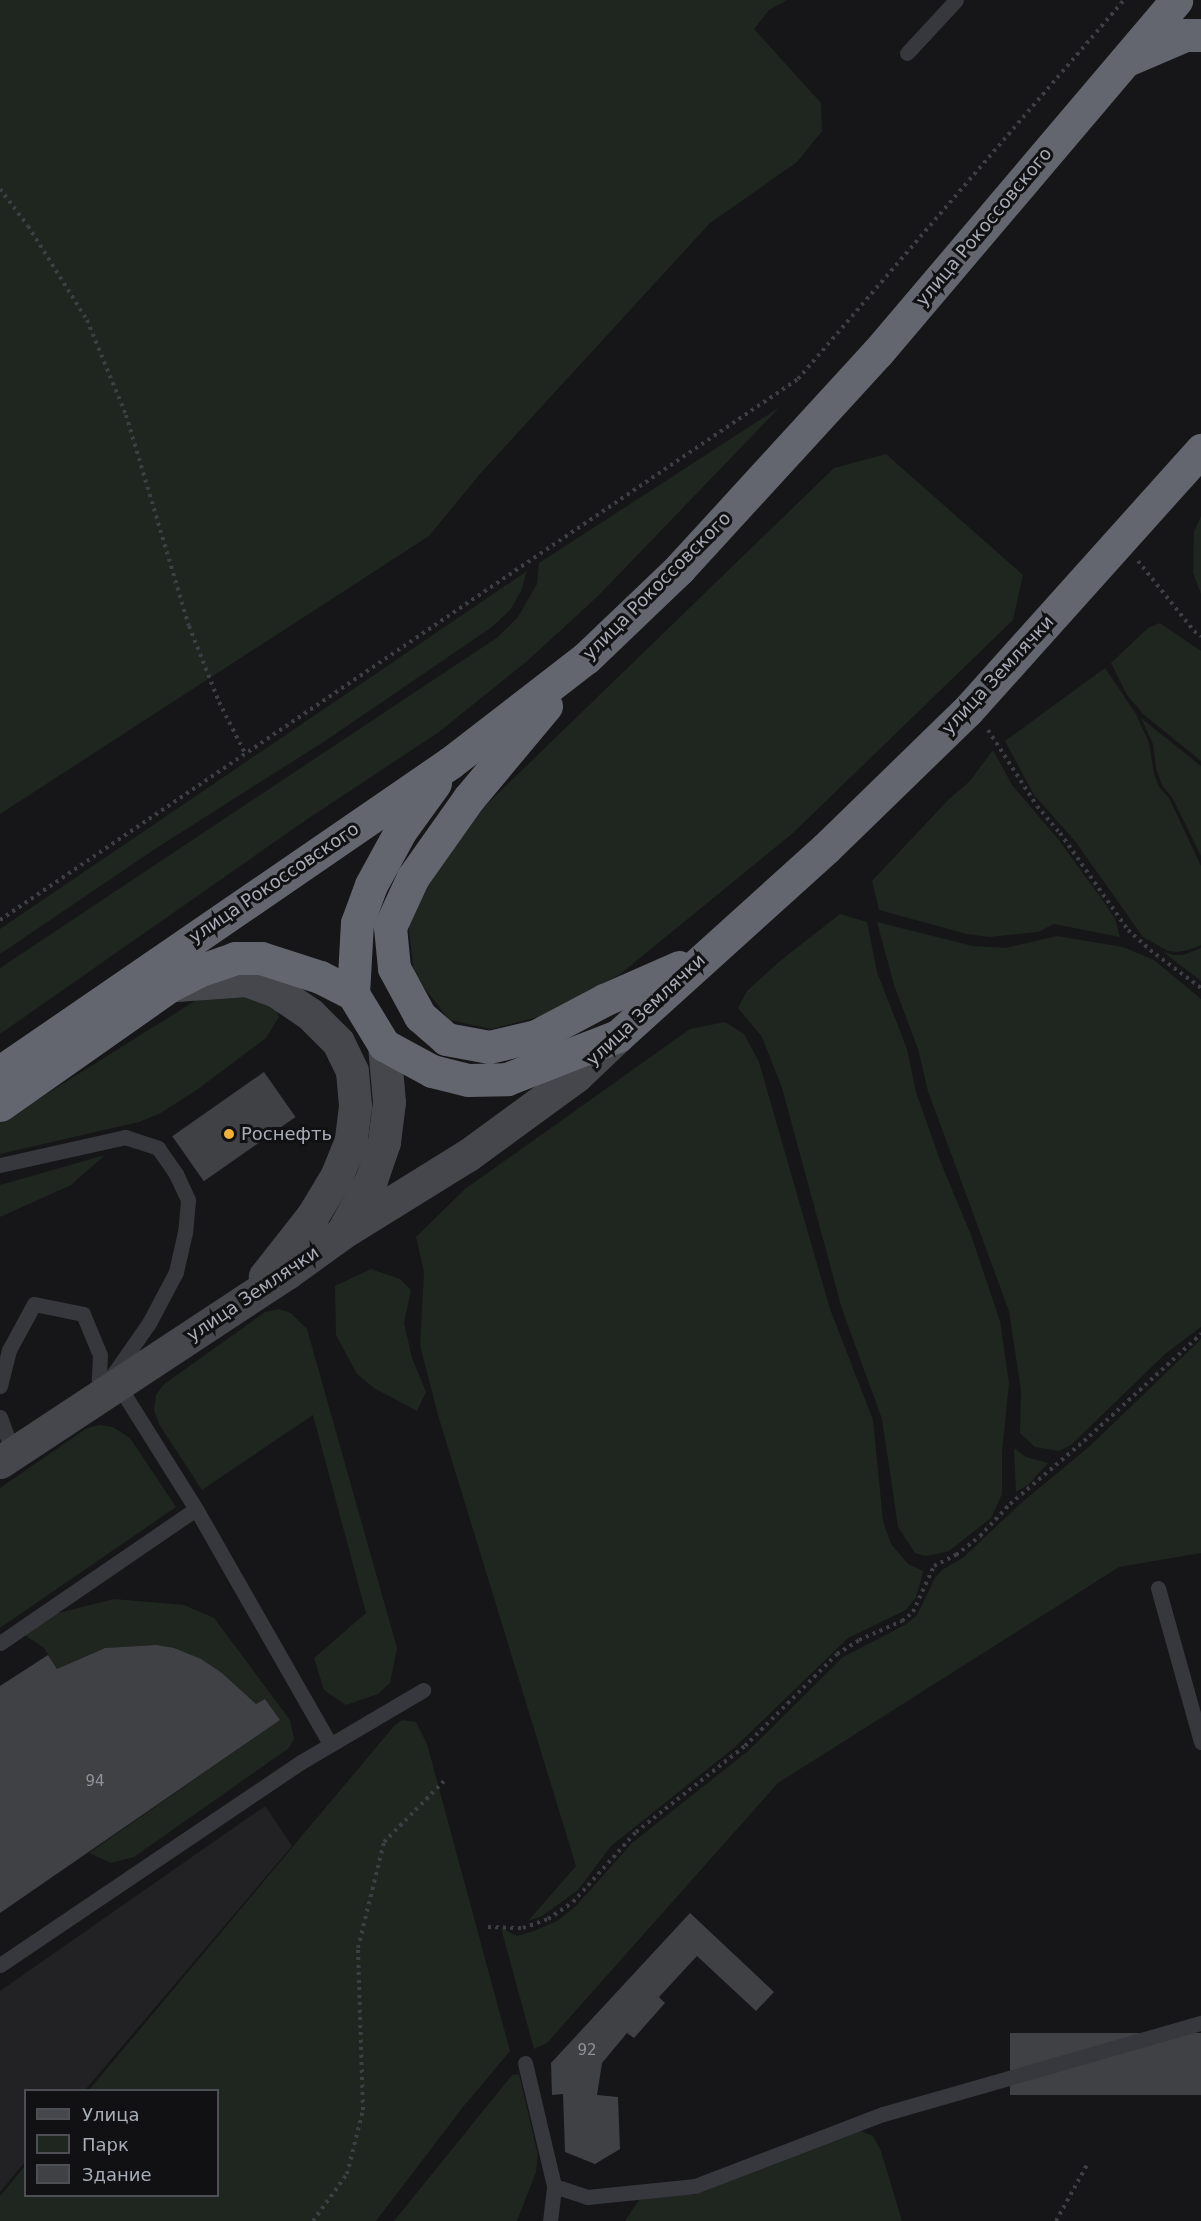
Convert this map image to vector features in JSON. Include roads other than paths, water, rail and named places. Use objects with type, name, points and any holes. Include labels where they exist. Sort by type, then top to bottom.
[{"type":"highway","name":"улица Рокоссовского","points":[[0,1072],[450,763],[586,658],[679,570],[879,352],[1176,0]]},
{"type":"highway","points":[[1124,60],[1185,35],[1201,35]]},
{"type":"highway","name":"улица Землячки","points":[[618,1036],[826,848],[968,711],[1201,450]]},
{"type":"highway","points":[[586,658],[469,798],[413,877],[390,927],[394,968],[420,1016],[446,1039],[489,1047],[536,1035],[604,1000],[703,957]]},
{"type":"highway","points":[[353,994],[357,923],[371,885],[401,830],[450,763]]},
{"type":"highway","points":[[0,1105],[171,985],[201,970],[235,958],[261,957],[320,977],[353,994],[384,1045],[432,1071],[468,1080],[507,1079],[618,1036]]},
{"type":"main road","points":[[171,985],[246,980],[276,991],[310,1014],[338,1042],[352,1071],[355,1106],[351,1140],[337,1175],[313,1215],[247,1299]]},
{"type":"main road","name":"улица Землячки","points":[[7,1458],[107,1389],[247,1299],[342,1233],[468,1155],[576,1076],[618,1036]]},
{"type":"main road","points":[[342,1233],[371,1180],[384,1142],[389,1102],[384,1045]]},
{"type":"lane","points":[[907,54],[956,0]]},
{"type":"lane","points":[[0,1165],[124,1137],[159,1148],[176,1174],[188,1200],[185,1232],[176,1272],[149,1323],[107,1389]]},
{"type":"lane","points":[[0,1386],[9,1350],[34,1304],[83,1314],[100,1355],[107,1389],[196,1509],[330,1744]]},
{"type":"lane","points":[[0,1417],[7,1458]]},
{"type":"lane","points":[[0,1643],[196,1509]]},
{"type":"lane","points":[[1158,1588],[1201,1742]]},
{"type":"lane","points":[[0,1965],[330,1744],[423,1689]]},
{"type":"lane","points":[[554,2186],[587,2197],[694,2186],[883,2114],[1201,2022]]},
{"type":"lane","points":[[525,2063],[554,2186],[550,2221]]},
{"type":"place","name":"Роснефть","points":[[229,1134]]}]
